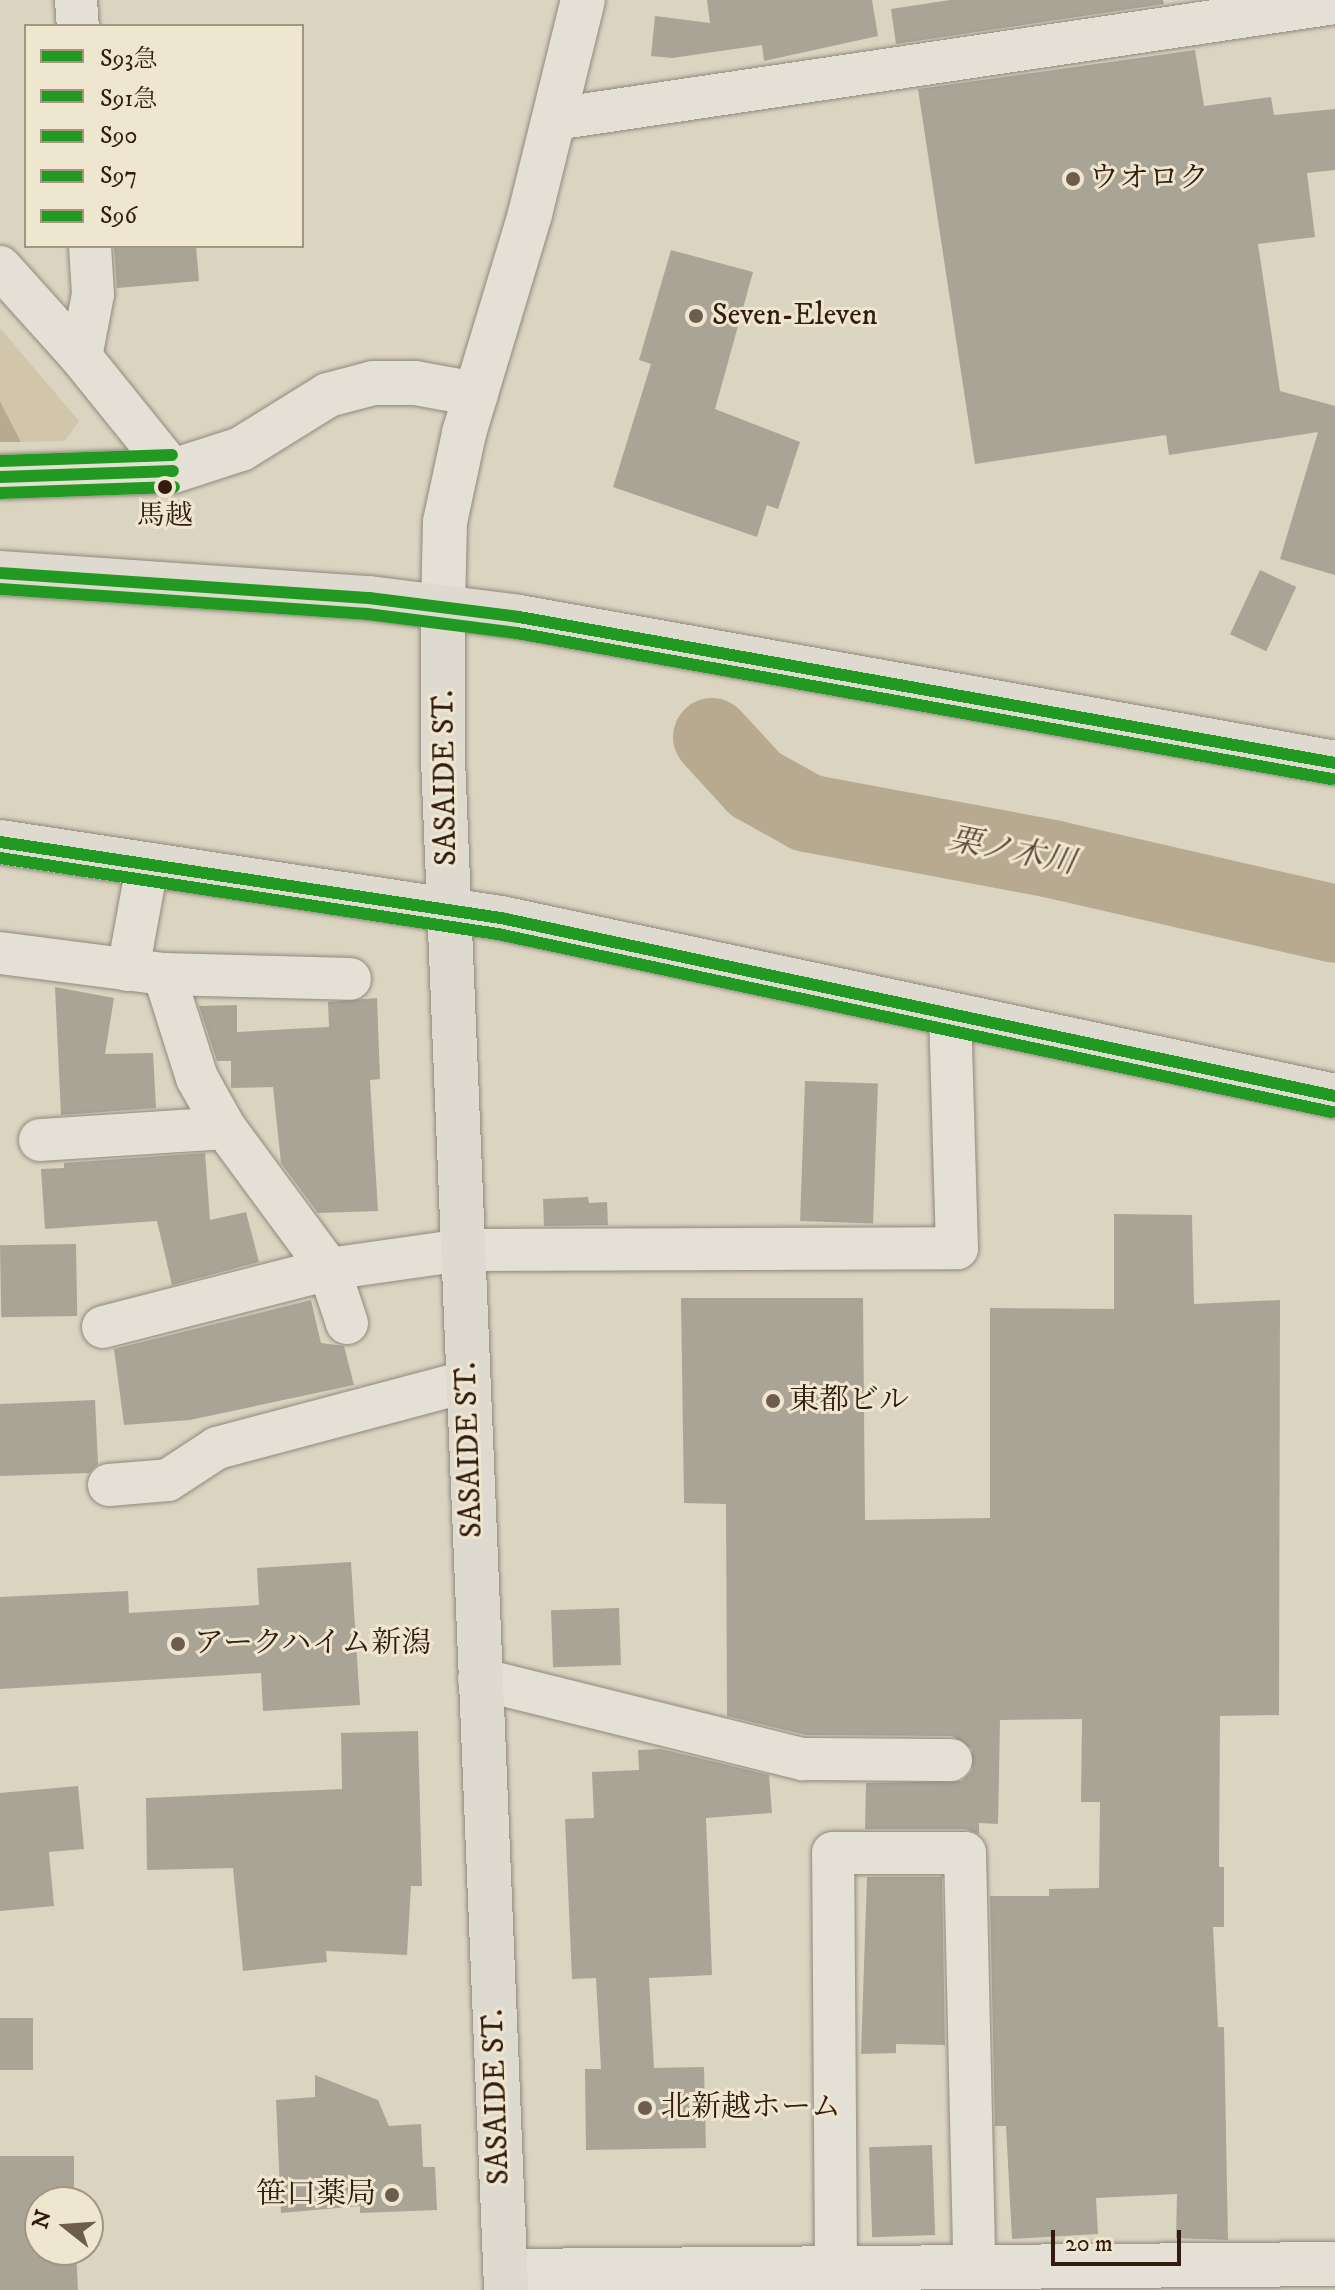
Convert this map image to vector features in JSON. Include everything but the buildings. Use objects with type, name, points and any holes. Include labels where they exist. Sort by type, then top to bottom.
[{"type":"main road","points":[[0,573],[369,598],[519,617],[1335,763]]},
{"type":"main road","name":"SASAIDE ST.","points":[[443,609],[450,912],[505,2280]]},
{"type":"main road","points":[[0,842],[450,912],[763,972],[950,1015],[1335,1096]]},
{"type":"street","points":[[76,0],[78,24]]},
{"type":"street","points":[[443,609],[445,522],[476,394],[555,119],[583,0]]},
{"type":"street","points":[[555,119],[1180,13],[1321,3]]},
{"type":"street","points":[[81,357],[93,294],[90,248]]},
{"type":"street","points":[[0,267],[81,357],[173,471]]},
{"type":"street","points":[[0,477],[173,471],[241,449],[328,395],[373,383],[415,383],[476,394]]},
{"type":"street","points":[[147,866],[146,972],[225,1128],[329,1269],[347,1323]]},
{"type":"street","points":[[0,953],[146,972],[350,979]]},
{"type":"street","points":[[103,1327],[329,1269],[463,1250],[957,1248],[950,1015]]},
{"type":"street","points":[[40,1140],[225,1128]]},
{"type":"street","points":[[109,1485],[168,1480],[217,1448],[468,1381]]},
{"type":"street","points":[[479,1679],[803,1759],[951,1760]]},
{"type":"street","points":[[836,2266],[833,1853],[965,1853],[974,2264]]},
{"type":"street","points":[[505,2280],[836,2266],[1335,2264]]},
{"type":"shaded area","points":[[0,328],[79,421],[65,441],[21,442],[0,401]]},
{"type":"shaded area","points":[[0,401],[21,442],[0,442]]},
{"type":"waterway","name":"栗ノ木川","points":[[712,737],[755,784],[807,813],[1052,859],[1335,924]]},
{"type":"transit line","name":"S96","points":[[0,461],[172,455]]},
{"type":"transit line","name":"S90","points":[[0,477],[173,471]]},
{"type":"transit line","name":"S97","points":[[1,493],[174,487]]},
{"type":"transit line","name":"S93急","points":[[0,573],[369,598],[519,617],[1335,763]]},
{"type":"transit line","name":"S91急","points":[[0,589],[367,614],[517,633],[1332,779]]},
{"type":"transit line","name":"S93急","points":[[0,842],[501,918],[1335,1096]]},
{"type":"transit line","name":"S91急","points":[[0,858],[498,934],[1332,1112]]},
{"type":"place","name":"ウオロク","points":[[1073,179]]},
{"type":"place","name":"Seven-Eleven","points":[[696,316]]},
{"type":"place","name":"馬越","points":[[165,487]]},
{"type":"place","name":"東都ビル","points":[[773,1401]]},
{"type":"place","name":"アークハイム新潟","points":[[178,1644]]},
{"type":"place","name":"北新越ホーム","points":[[645,2108]]},
{"type":"place","name":"笹口薬局","points":[[392,2195]]}]
